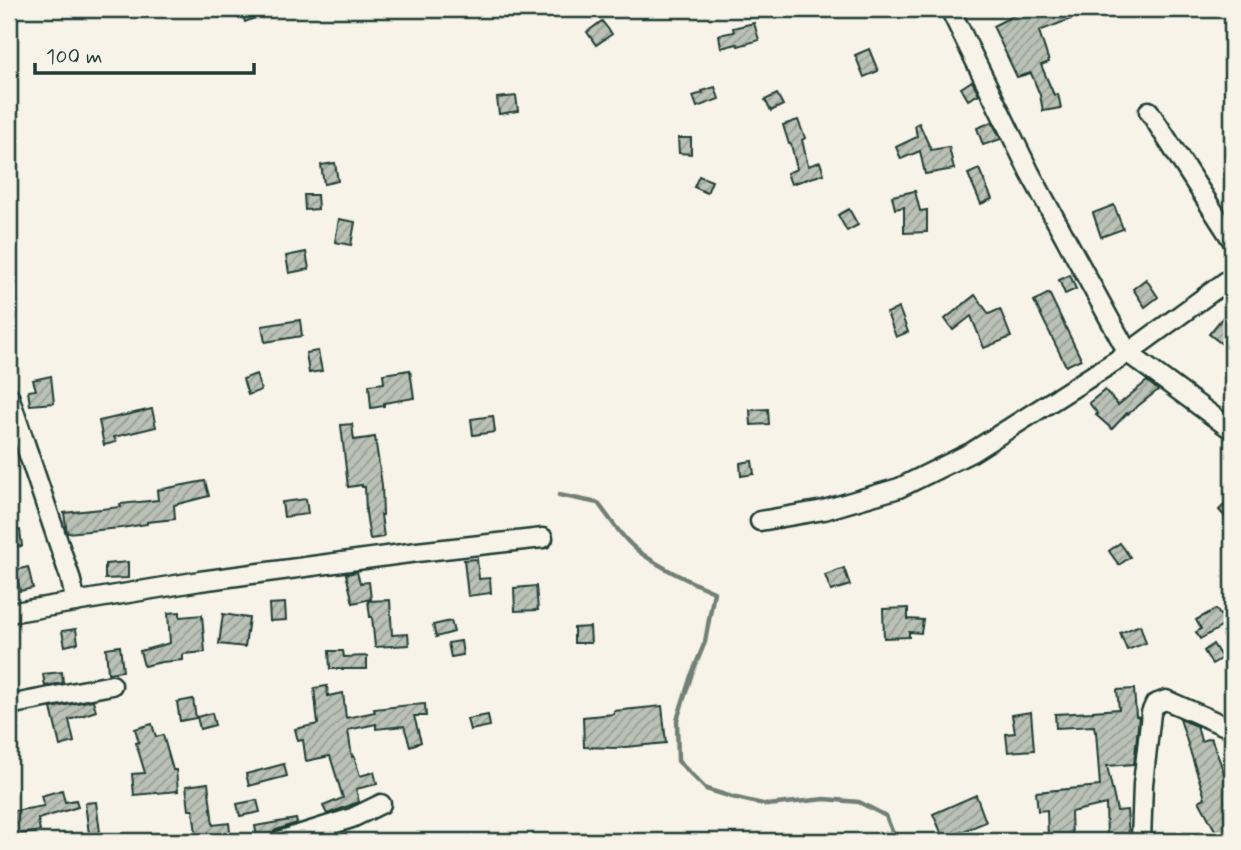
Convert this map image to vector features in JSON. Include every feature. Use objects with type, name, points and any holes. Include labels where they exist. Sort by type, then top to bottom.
[{"type":"street","points":[[950,9],[1030,173],[1128,353],[1232,430]]},
{"type":"street","points":[[1149,110],[1232,240]]},
{"type":"street","points":[[760,521],[824,510],[899,488],[972,452],[1128,353],[1232,277]]},
{"type":"street","points":[[9,396],[76,602]]},
{"type":"street","points":[[9,614],[214,579],[543,538]]},
{"type":"street","points":[[9,705],[112,685]]},
{"type":"street","points":[[1141,841],[1143,784],[1151,713],[1155,704],[1166,700],[1232,729]]},
{"type":"street","points":[[279,841],[352,818],[381,804]]},
{"type":"building","points":[[240,9],[277,9],[245,22]]},
{"type":"building","points":[[1012,9],[1067,9],[1071,19],[1039,31],[1049,62],[1041,65],[1054,95],[1058,94],[1061,108],[1043,111],[1031,73],[1017,77],[993,26],[1015,15]]},
{"type":"building","points":[[602,21],[612,34],[596,45],[587,32]]},
{"type":"building","points":[[754,23],[759,40],[721,48],[719,35]]},
{"type":"building","points":[[869,49],[878,71],[864,77],[855,55]]},
{"type":"building","points":[[972,81],[979,94],[968,100],[961,88]]},
{"type":"building","points":[[715,87],[719,99],[697,107],[693,96]]},
{"type":"building","points":[[777,94],[783,105],[771,111],[765,100]]},
{"type":"building","points":[[516,96],[518,111],[499,114],[497,98]]},
{"type":"building","points":[[798,120],[805,138],[802,140],[808,166],[820,162],[824,174],[791,184],[787,173],[797,169],[783,125]]},
{"type":"building","points":[[992,122],[1001,139],[983,145],[977,128]]},
{"type":"building","points":[[919,123],[931,150],[949,147],[954,169],[925,174],[920,151],[901,159],[896,147],[917,137],[915,125]]},
{"type":"building","points":[[678,138],[691,138],[691,154],[679,153]]},
{"type":"building","points":[[335,163],[338,181],[324,184],[321,165]]},
{"type":"building","points":[[979,169],[992,199],[981,204],[968,174]]},
{"type":"building","points":[[699,176],[712,181],[707,193],[694,187]]},
{"type":"building","points":[[915,191],[920,211],[927,210],[927,232],[904,233],[904,207],[895,209],[892,196]]},
{"type":"building","points":[[304,195],[317,195],[318,209],[305,210]]},
{"type":"building","points":[[1114,205],[1123,229],[1101,237],[1093,213]]},
{"type":"building","points":[[849,209],[858,225],[847,231],[838,215]]},
{"type":"building","points":[[339,219],[355,222],[351,245],[335,242]]},
{"type":"building","points":[[306,252],[309,269],[289,273],[286,256]]},
{"type":"building","points":[[1070,275],[1076,289],[1065,294],[1059,280]]},
{"type":"building","points":[[1146,279],[1158,297],[1145,307],[1133,289]]},
{"type":"building","points":[[1049,293],[1081,359],[1066,366],[1034,301]]},
{"type":"building","points":[[975,295],[989,314],[1000,309],[1011,337],[984,348],[971,316],[953,330],[945,319]]},
{"type":"building","points":[[899,308],[908,332],[896,337],[887,313]]},
{"type":"building","points":[[1223,317],[1232,325],[1232,331],[1222,344],[1209,334]]},
{"type":"building","points":[[300,320],[302,336],[265,342],[262,326]]},
{"type":"building","points":[[318,351],[322,371],[309,373],[306,353]]},
{"type":"building","points":[[410,370],[414,398],[371,408],[369,385],[384,383],[383,374]]},
{"type":"building","points":[[256,374],[261,390],[248,395],[243,379]]},
{"type":"building","points":[[51,376],[54,403],[30,405],[28,391],[36,390],[33,380]]},
{"type":"building","points":[[1147,381],[1158,390],[1127,413],[1112,429],[1096,415],[1098,414],[1089,403],[1105,390],[1118,405]]},
{"type":"building","points":[[152,409],[156,427],[114,437],[116,442],[104,445],[99,421]]},
{"type":"building","points":[[768,409],[769,424],[751,425],[750,410]]},
{"type":"building","points":[[493,416],[495,432],[473,435],[471,419]]},
{"type":"building","points":[[352,424],[354,440],[375,437],[382,485],[381,515],[384,537],[370,539],[365,487],[348,487],[341,425]]},
{"type":"building","points":[[752,461],[754,474],[741,476],[740,463]]},
{"type":"building","points":[[205,481],[209,496],[174,505],[175,519],[67,533],[64,513],[158,500],[157,490]]},
{"type":"building","points":[[1232,497],[1232,525],[1219,510]]},
{"type":"building","points":[[306,499],[308,514],[284,517],[282,502]]},
{"type":"building","points":[[20,530],[22,546],[10,547],[9,531]]},
{"type":"building","points":[[1120,543],[1130,557],[1119,565],[1109,551]]},
{"type":"building","points":[[477,559],[479,579],[490,578],[491,593],[468,596],[464,560]]},
{"type":"building","points":[[128,562],[128,578],[105,579],[105,564]]},
{"type":"building","points":[[28,567],[33,588],[20,591],[16,570]]},
{"type":"building","points":[[844,568],[850,585],[831,591],[825,575]]},
{"type":"building","points":[[357,572],[360,583],[369,582],[371,599],[353,603],[346,574]]},
{"type":"building","points":[[536,586],[538,610],[515,611],[514,588]]},
{"type":"building","points":[[390,600],[392,635],[408,634],[409,645],[375,647],[368,601]]},
{"type":"building","points":[[285,603],[286,620],[270,621],[269,604]]},
{"type":"building","points":[[1232,607],[1232,621],[1200,639],[1196,632],[1201,629],[1196,620],[1216,609],[1220,615]]},
{"type":"building","points":[[908,608],[908,619],[923,620],[921,633],[909,632],[909,637],[884,638],[883,609]]},
{"type":"building","points":[[180,612],[180,617],[202,615],[205,652],[183,654],[183,660],[144,666],[140,651],[170,643],[168,613]]},
{"type":"building","points":[[223,614],[249,618],[245,647],[219,644]]},
{"type":"building","points":[[451,621],[454,632],[436,637],[433,625]]},
{"type":"building","points":[[1140,625],[1146,643],[1127,650],[1120,633]]},
{"type":"building","points":[[590,627],[591,643],[574,643],[574,628]]},
{"type":"building","points":[[76,629],[78,643],[65,646],[62,631]]},
{"type":"building","points":[[461,641],[463,655],[451,657],[448,643]]},
{"type":"building","points":[[1213,644],[1222,658],[1212,664],[1204,651]]},
{"type":"building","points":[[120,646],[123,671],[108,673],[106,648]]},
{"type":"building","points":[[329,651],[343,651],[344,657],[367,656],[367,669],[330,669]]},
{"type":"building","points":[[62,672],[63,683],[45,686],[43,674]]},
{"type":"building","points":[[327,686],[328,696],[343,693],[346,718],[375,712],[374,709],[425,704],[426,716],[414,716],[421,742],[410,746],[404,726],[376,729],[376,724],[348,730],[352,757],[354,756],[360,776],[374,772],[377,784],[356,789],[359,802],[327,814],[323,806],[343,798],[330,756],[306,761],[303,740],[298,741],[295,729],[318,724],[314,688]]},
{"type":"building","points":[[1134,689],[1136,716],[1139,717],[1134,764],[1107,766],[1117,811],[1127,810],[1129,836],[1107,837],[1106,804],[1071,812],[1072,838],[1048,839],[1047,810],[1038,811],[1036,792],[1100,786],[1094,726],[1056,728],[1055,714],[1119,709],[1117,690]]},
{"type":"building","points":[[193,699],[196,718],[180,721],[177,702]]},
{"type":"building","points":[[93,700],[96,711],[69,720],[74,742],[60,746],[51,708]]},
{"type":"building","points":[[662,706],[666,743],[615,748],[584,747],[583,717]]},
{"type":"building","points":[[1031,712],[1034,750],[1008,752],[1006,734],[1015,733],[1012,715]]},
{"type":"building","points":[[212,713],[215,725],[200,729],[197,717]]},
{"type":"building","points":[[488,715],[490,726],[470,730],[467,719]]},
{"type":"building","points":[[1180,719],[1197,726],[1201,741],[1211,738],[1227,780],[1232,778],[1232,836],[1223,841],[1199,801],[1205,798]]},
{"type":"building","points":[[152,724],[156,737],[163,735],[173,770],[176,770],[178,791],[134,795],[132,774],[145,773],[136,743],[139,742],[135,729]]},
{"type":"building","points":[[284,764],[287,776],[249,786],[246,774]]},
{"type":"building","points":[[208,783],[213,825],[229,823],[231,841],[197,841],[193,810],[189,810],[186,786]]},
{"type":"building","points":[[62,790],[65,802],[76,800],[78,807],[38,819],[40,831],[12,836],[10,824],[16,823],[14,811],[44,806],[41,796]]},
{"type":"building","points":[[976,795],[986,822],[944,839],[933,814]]},
{"type":"building","points":[[257,800],[260,812],[240,816],[237,804]]},
{"type":"building","points":[[96,802],[100,832],[89,834],[85,803]]},
{"type":"building","points":[[296,819],[297,823],[276,830],[270,835],[257,837],[255,826]]},
{"type":"waterway","points":[[559,495],[598,503],[624,537],[641,553],[657,564],[714,592],[705,642],[677,720],[678,761],[706,789],[767,805],[825,799],[859,802],[886,816],[896,841]]}]
